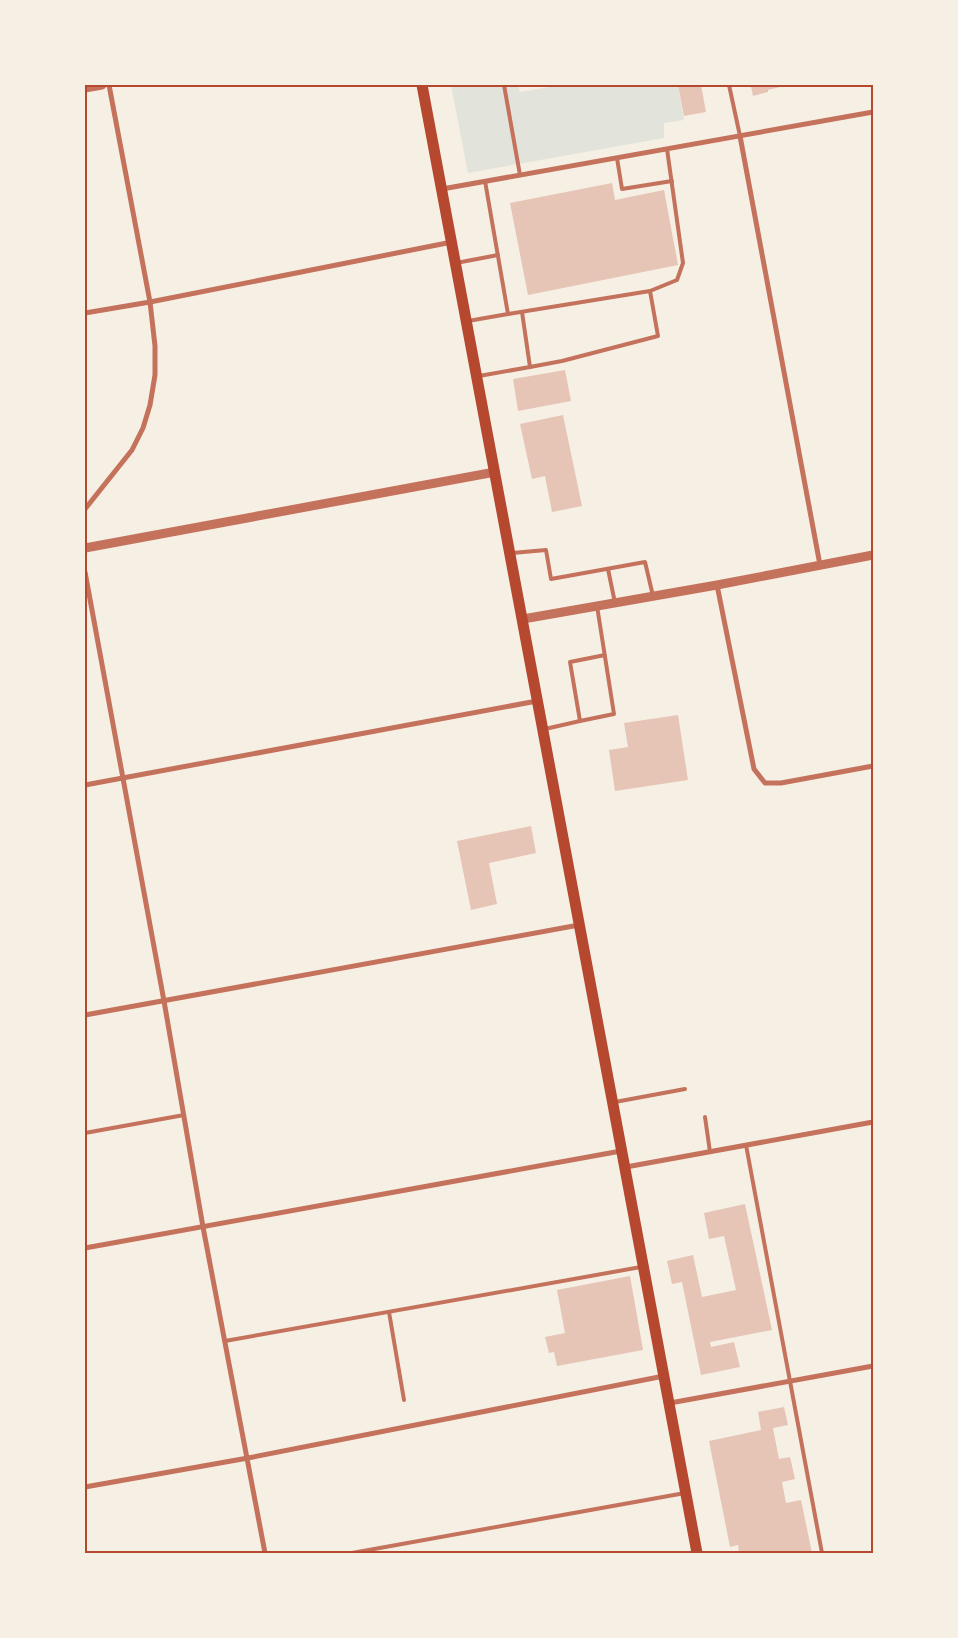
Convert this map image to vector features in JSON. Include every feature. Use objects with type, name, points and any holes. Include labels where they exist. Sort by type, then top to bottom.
[{"type":"main road","points":[[422,85],[697,1553]]},
{"type":"street","points":[[85,88],[102,85]]},
{"type":"street","points":[[85,509],[132,450],[143,428],[150,405],[155,375],[155,346],[150,302],[109,85]]},
{"type":"street","points":[[442,189],[873,112]]},
{"type":"street","points":[[740,136],[820,565]]},
{"type":"street","points":[[85,313],[150,302],[452,242]]},
{"type":"street","points":[[85,548],[495,472]]},
{"type":"street","points":[[522,619],[717,585],[873,555]]},
{"type":"street","points":[[85,572],[264,1553]]},
{"type":"street","points":[[717,585],[754,770],[765,783],[781,783],[873,766]]},
{"type":"street","points":[[85,785],[538,700]]},
{"type":"street","points":[[85,1015],[580,924]]},
{"type":"street","points":[[625,1167],[873,1122]]},
{"type":"street","points":[[85,1248],[622,1151]]},
{"type":"street","points":[[669,1403],[873,1366]]},
{"type":"street","points":[[85,1487],[248,1458],[664,1376]]},
{"type":"lane","points":[[504,85],[520,175]]},
{"type":"lane","points":[[729,85],[740,136]]},
{"type":"lane","points":[[466,322],[650,290],[677,280],[683,263],[667,149]]},
{"type":"lane","points":[[617,158],[622,189],[672,181]]},
{"type":"lane","points":[[485,181],[508,314]]},
{"type":"lane","points":[[455,263],[498,256]]},
{"type":"lane","points":[[477,376],[562,361],[658,336],[650,290]]},
{"type":"lane","points":[[522,312],[530,367]]},
{"type":"lane","points":[[510,553],[546,550],[552,579],[645,562],[653,596]]},
{"type":"lane","points":[[608,569],[614,603]]},
{"type":"lane","points":[[543,729],[614,714],[597,606]]},
{"type":"lane","points":[[580,722],[570,662],[605,655]]},
{"type":"lane","points":[[613,1103],[685,1088]]},
{"type":"lane","points":[[85,1133],[184,1115]]},
{"type":"lane","points":[[704,1117],[710,1152]]},
{"type":"lane","points":[[746,1145],[822,1553]]},
{"type":"lane","points":[[225,1341],[644,1266]]},
{"type":"lane","points":[[389,1312],[404,1400]]},
{"type":"lane","points":[[352,1553],[686,1493]]},
{"type":"shaded area","points":[[451,85],[518,85],[520,92],[561,85],[678,85],[684,120],[664,123],[664,138],[468,173]]},
{"type":"building","points":[[678,85],[701,85],[706,112],[684,116]]},
{"type":"building","points":[[779,85],[780,87],[753,96],[751,86]]},
{"type":"building","points":[[612,183],[615,200],[664,190],[678,265],[528,295],[510,203]]},
{"type":"building","points":[[565,370],[571,401],[518,411],[513,379]]},
{"type":"building","points":[[563,415],[582,506],[552,512],[545,476],[532,479],[520,424]]},
{"type":"building","points":[[678,715],[688,780],[615,791],[609,750],[628,747],[624,723]]},
{"type":"building","points":[[531,826],[536,853],[489,863],[497,904],[471,910],[457,841]]},
{"type":"building","points":[[745,1204],[772,1330],[710,1342],[711,1347],[734,1342],[740,1367],[701,1375],[682,1282],[672,1284],[667,1261],[693,1255],[702,1297],[736,1290],[724,1236],[709,1239],[704,1213]]},
{"type":"building","points":[[630,1276],[643,1350],[557,1366],[554,1352],[549,1353],[545,1337],[565,1333],[557,1290]]},
{"type":"building","points":[[784,1407],[788,1425],[773,1428],[779,1459],[790,1457],[795,1479],[782,1482],[786,1503],[801,1500],[812,1553],[739,1553],[738,1545],[730,1547],[709,1441],[761,1430],[758,1412]]}]
